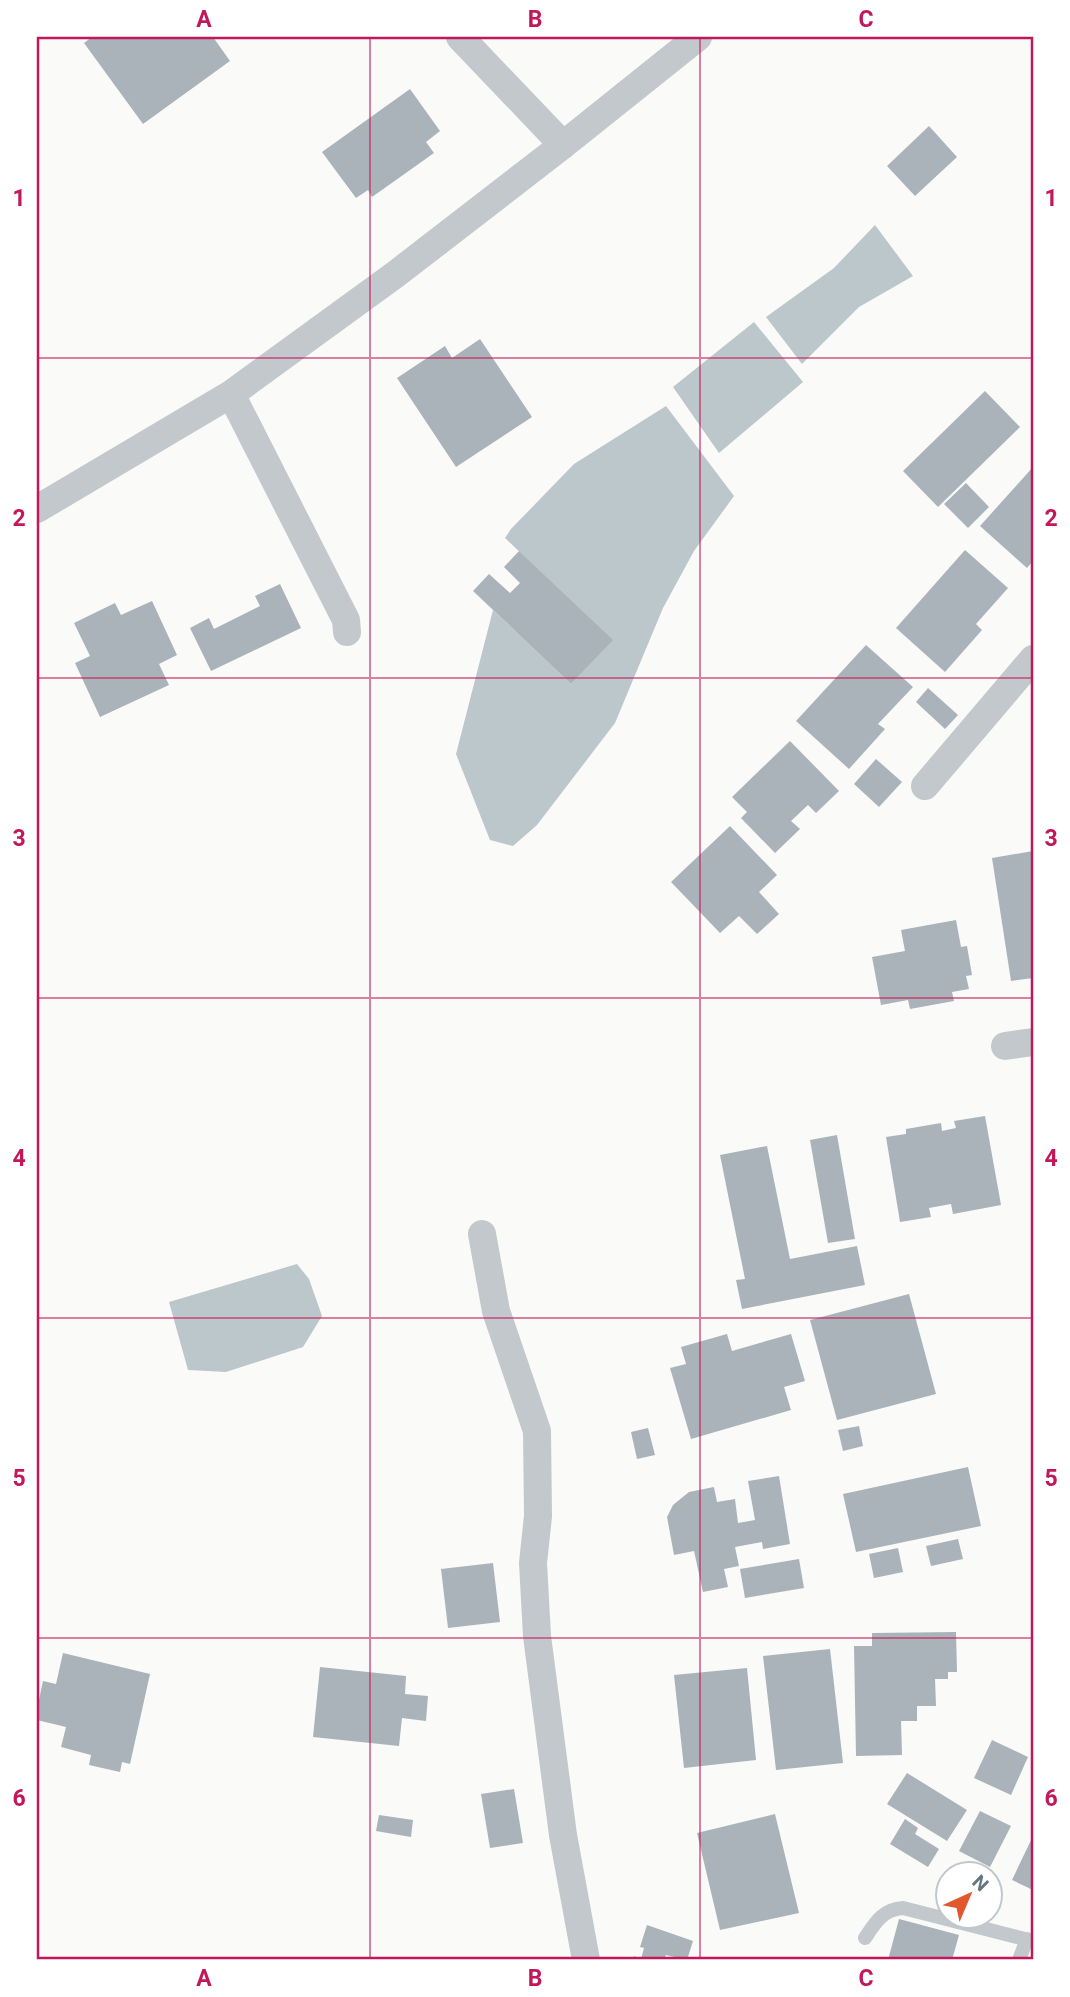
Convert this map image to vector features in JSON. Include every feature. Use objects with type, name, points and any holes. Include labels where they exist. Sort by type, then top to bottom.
[{"type":"street","points":[[460,37],[563,145]]},
{"type":"street","points":[[37,509],[231,394],[396,274],[698,37]]},
{"type":"street","points":[[231,394],[346,621],[347,632]]},
{"type":"street","points":[[925,786],[1033,659]]},
{"type":"street","points":[[1005,1046],[1033,1042]]},
{"type":"street","points":[[482,1234],[496,1311],[537,1432],[538,1516],[533,1563],[537,1636],[563,1835],[586,1960]]},
{"type":"lane","points":[[865,1938],[876,1921],[886,1912],[903,1908],[1030,1940],[1019,1960]]},
{"type":"shaded area","points":[[875,225],[913,276],[859,307],[802,364],[766,317],[834,268]]},
{"type":"shaded area","points":[[754,322],[803,382],[719,453],[673,387]]},
{"type":"shaded area","points":[[666,406],[734,496],[694,551],[663,608],[615,723],[537,825],[513,846],[490,840],[456,754],[493,610],[571,684],[612,640],[505,538],[574,464]]},
{"type":"shaded area","points":[[297,1264],[309,1279],[322,1316],[303,1347],[226,1372],[188,1370],[169,1302]]},
{"type":"building","points":[[92,37],[213,37],[230,61],[143,124],[84,43]]},
{"type":"building","points":[[410,89],[440,131],[426,142],[434,153],[372,197],[368,190],[356,198],[322,152]]},
{"type":"building","points":[[929,126],[957,157],[915,196],[887,166]]},
{"type":"building","points":[[480,339],[532,417],[456,467],[397,378],[445,346],[452,358]]},
{"type":"building","points":[[985,391],[1020,427],[938,507],[903,471]]},
{"type":"building","points":[[1033,467],[1033,561],[1027,568],[980,526]]},
{"type":"building","points":[[966,483],[989,507],[968,528],[944,504]]},
{"type":"building","points":[[965,550],[1008,588],[976,624],[982,630],[945,672],[896,628]]},
{"type":"building","points":[[519,551],[613,640],[571,684],[473,591],[489,574],[510,593],[520,583],[504,567]]},
{"type":"building","points":[[280,584],[301,628],[211,671],[190,628],[209,618],[214,629],[260,606],[255,596]]},
{"type":"building","points":[[152,601],[177,655],[159,664],[169,685],[100,717],[75,663],[90,656],[74,623],[115,603],[121,615]]},
{"type":"building","points":[[866,645],[913,687],[878,724],[885,729],[849,769],[796,721]]},
{"type":"building","points":[[928,688],[958,715],[945,729],[916,702]]},
{"type":"building","points":[[790,741],[839,791],[816,813],[808,805],[791,821],[800,829],[775,853],[741,818],[747,812],[732,797]]},
{"type":"building","points":[[876,759],[902,782],[879,807],[854,784]]},
{"type":"building","points":[[730,826],[777,875],[759,892],[779,914],[757,934],[739,916],[720,933],[671,882]]},
{"type":"building","points":[[1033,851],[1033,978],[1011,981],[992,858]]},
{"type":"building","points":[[956,920],[961,947],[967,946],[972,975],[966,976],[969,989],[952,992],[954,1001],[910,1009],[908,1000],[881,1005],[872,957],[905,951],[901,930]]},
{"type":"building","points":[[985,1116],[1001,1205],[953,1214],[951,1204],[929,1208],[931,1217],[900,1222],[886,1137],[906,1134],[906,1129],[941,1123],[942,1131],[956,1128],[954,1121]]},
{"type":"building","points":[[837,1135],[855,1239],[828,1243],[810,1140]]},
{"type":"building","points":[[767,1146],[790,1259],[857,1246],[865,1285],[742,1309],[736,1280],[745,1279],[720,1155]]},
{"type":"building","points":[[909,1294],[936,1394],[837,1420],[810,1320]]},
{"type":"building","points":[[727,1334],[732,1351],[791,1334],[805,1381],[784,1387],[791,1410],[691,1439],[670,1368],[686,1364],[681,1347]]},
{"type":"building","points":[[859,1426],[863,1446],[843,1451],[838,1430]]},
{"type":"building","points":[[648,1428],[655,1455],[637,1459],[631,1432]]},
{"type":"building","points":[[968,1467],[981,1526],[856,1552],[843,1494]]},
{"type":"building","points":[[779,1476],[790,1544],[763,1549],[762,1542],[735,1547],[739,1566],[724,1569],[728,1587],[703,1592],[694,1551],[674,1555],[667,1517],[673,1505],[689,1492],[714,1487],[717,1502],[735,1499],[738,1523],[755,1520],[748,1481]]},
{"type":"building","points":[[958,1539],[963,1559],[931,1566],[926,1546]]},
{"type":"building","points":[[898,1548],[903,1572],[874,1578],[869,1554]]},
{"type":"building","points":[[799,1559],[804,1588],[745,1598],[740,1569]]},
{"type":"building","points":[[493,1563],[500,1622],[448,1628],[441,1569]]},
{"type":"building","points":[[956,1632],[957,1672],[948,1672],[948,1679],[935,1679],[936,1706],[917,1706],[917,1721],[901,1721],[902,1755],[856,1756],[854,1646],[872,1646],[872,1633]]},
{"type":"building","points":[[830,1649],[843,1763],[776,1770],[763,1656]]},
{"type":"building","points":[[63,1653],[150,1674],[130,1764],[122,1762],[120,1772],[89,1765],[91,1755],[61,1747],[66,1727],[37,1720],[43,1681],[56,1684]]},
{"type":"building","points":[[320,1667],[406,1676],[405,1694],[428,1696],[426,1721],[402,1718],[399,1746],[313,1737]]},
{"type":"building","points":[[747,1668],[756,1760],[684,1768],[674,1675]]},
{"type":"building","points":[[992,1740],[1028,1757],[1011,1795],[974,1778]]},
{"type":"building","points":[[907,1773],[967,1810],[947,1841],[887,1804]]},
{"type":"building","points":[[514,1789],[523,1843],[490,1848],[481,1794]]},
{"type":"building","points":[[980,1811],[1011,1826],[994,1860],[976,1860],[959,1851]]},
{"type":"building","points":[[775,1814],[799,1913],[720,1930],[697,1833]]},
{"type":"building","points":[[379,1815],[413,1820],[411,1837],[376,1831]]},
{"type":"building","points":[[905,1819],[918,1828],[915,1834],[939,1849],[928,1867],[890,1844]]},
{"type":"building","points":[[1033,1836],[1033,1890],[1012,1880]]},
{"type":"building","points":[[899,1919],[959,1935],[952,1960],[888,1960]]},
{"type":"building","points":[[647,1925],[693,1941],[687,1960],[666,1955],[664,1960],[633,1960],[634,1956],[641,1959],[644,1948],[640,1947]]}]
